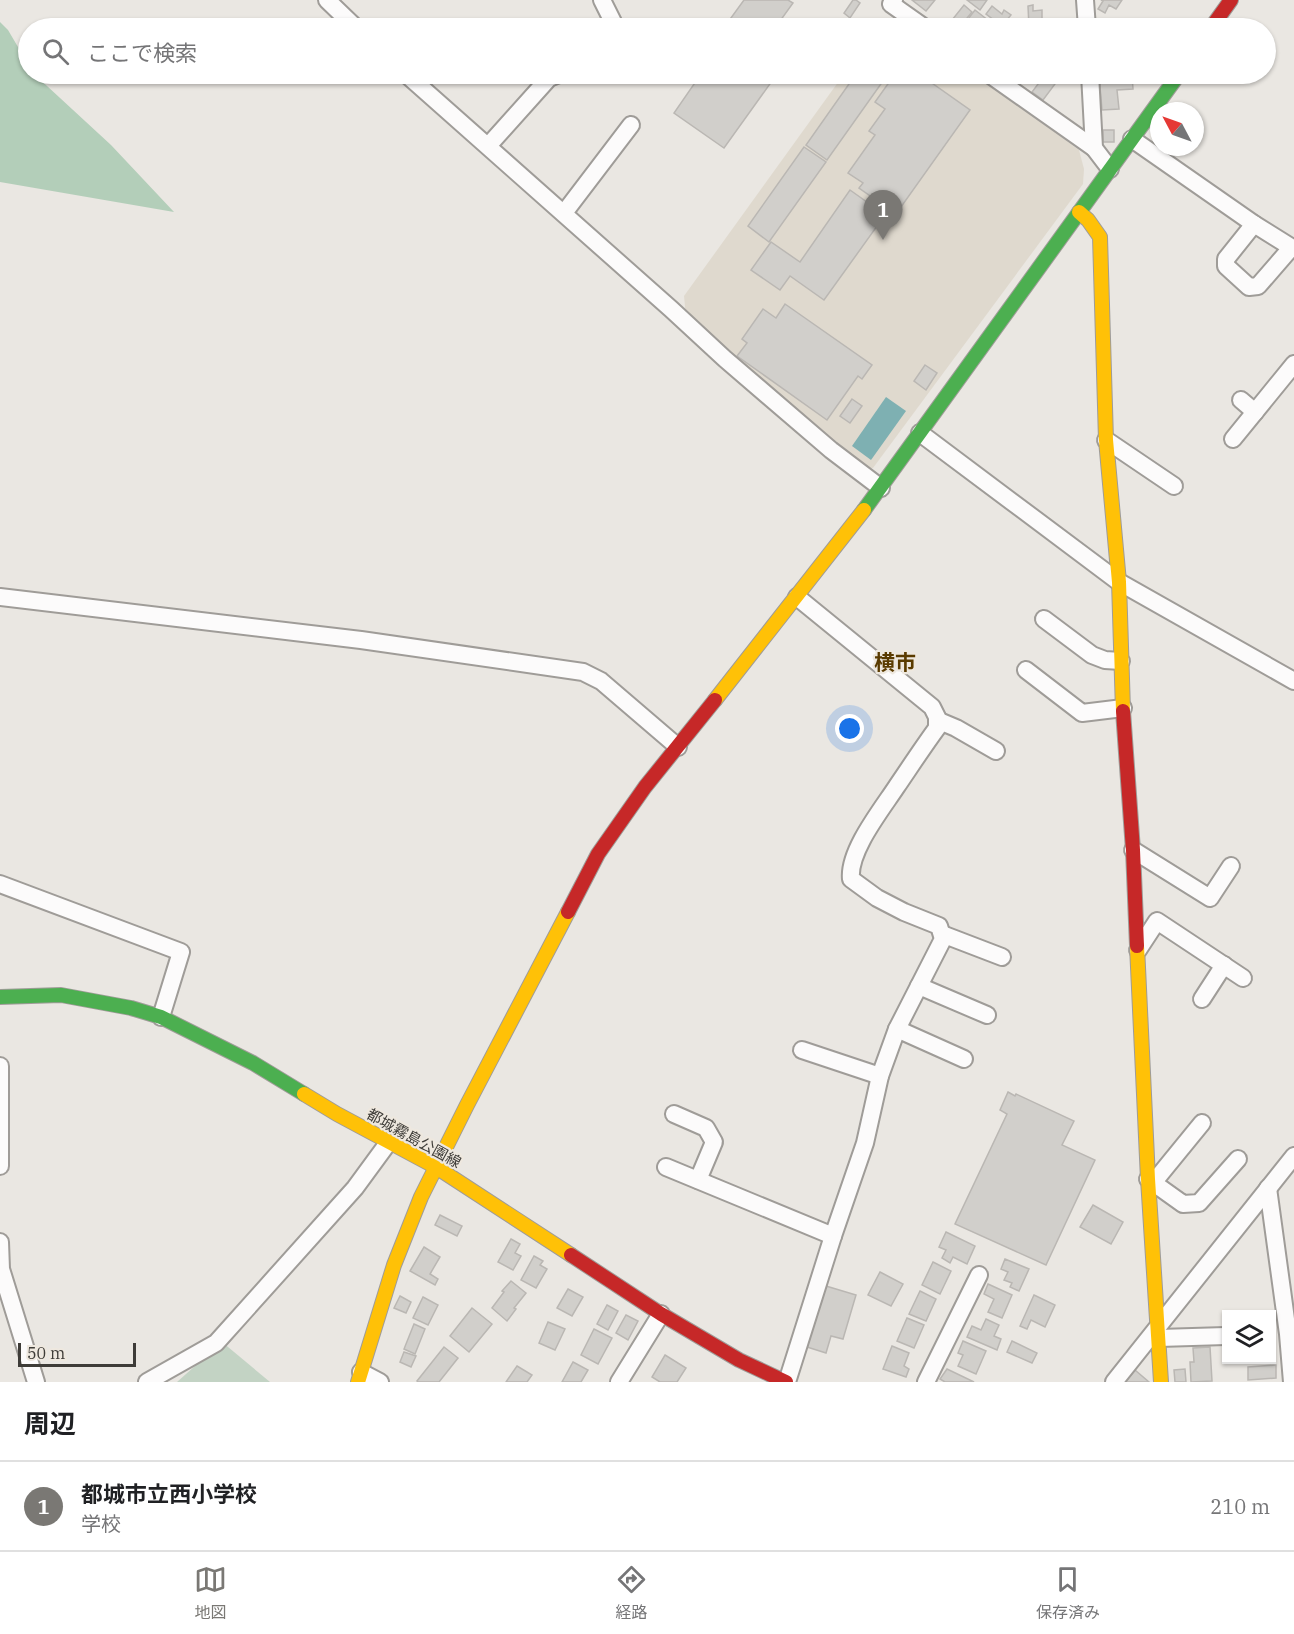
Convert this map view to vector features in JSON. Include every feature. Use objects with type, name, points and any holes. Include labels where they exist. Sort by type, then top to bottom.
[{"type":"street","points":[[327,0],[346,18]]},
{"type":"street","points":[[602,0],[611,18]]},
{"type":"street","points":[[894,0],[891,4],[911,18]]},
{"type":"street","points":[[1085,0],[1086,18]]},
{"type":"street","points":[[1218,18],[1231,0]]},
{"type":"street","points":[[417,84],[725,359],[831,450],[880,488]]},
{"type":"street","points":[[488,146],[544,84]]},
{"type":"street","points":[[1003,84],[1094,148],[1110,169]]},
{"type":"street","points":[[1090,84],[1094,148]]},
{"type":"street","points":[[380,1382],[360,1377],[393,1265],[421,1197],[598,854],[645,787],[797,597],[880,488],[1172,84]]},
{"type":"street","points":[[564,213],[631,125]]},
{"type":"street","points":[[1132,139],[1292,249],[1258,286],[1249,287],[1226,266],[1226,259],[1254,224]]},
{"type":"street","points":[[1079,212],[1088,219],[1100,237],[1106,440],[1119,582],[1123,708],[1133,850],[1161,1382]]},
{"type":"street","points":[[1233,439],[1294,364]]},
{"type":"street","points":[[1240,400],[1255,412]]},
{"type":"street","points":[[920,433],[1119,582],[1294,681]]},
{"type":"street","points":[[1106,440],[1173,486]]},
{"type":"street","points":[[0,597],[361,640],[583,672],[601,681],[678,747]]},
{"type":"street","points":[[787,1382],[865,1143],[880,1076],[897,1029],[943,939],[939,926],[904,912],[850,879],[852,862],[867,830],[936,728],[937,720],[932,707],[797,597]]},
{"type":"street","points":[[1044,619],[1092,655],[1105,660],[1122,661]]},
{"type":"street","points":[[1026,670],[1082,712],[1123,708]]},
{"type":"street","points":[[937,720],[996,751]]},
{"type":"street","points":[[1133,850],[1210,898],[1231,866]]},
{"type":"street","points":[[0,885],[181,952],[161,1017]]},
{"type":"street","points":[[1138,950],[1157,921],[1244,978]]},
{"type":"street","points":[[942,934],[1002,957]]},
{"type":"street","points":[[1202,999],[1224,965]]},
{"type":"street","points":[[919,986],[987,1015]]},
{"type":"street","name":"都城霧島公園線","points":[[0,997],[61,995],[131,1008],[161,1017],[253,1063],[388,1143],[436,1167],[661,1314],[739,1360],[787,1382]]},
{"type":"street","points":[[897,1029],[964,1059]]},
{"type":"street","points":[[802,1050],[880,1076]]},
{"type":"street","points":[[0,1066],[0,1166]]},
{"type":"street","points":[[674,1114],[706,1128],[714,1143],[698,1180]]},
{"type":"street","points":[[1151,1181],[1202,1123]]},
{"type":"street","points":[[147,1382],[216,1343],[355,1188],[388,1143]]},
{"type":"street","points":[[1114,1382],[1158,1332],[1294,1156]]},
{"type":"street","points":[[1151,1181],[1183,1204],[1199,1203],[1238,1158]]},
{"type":"street","points":[[666,1167],[833,1236]]},
{"type":"street","points":[[1268,1188],[1284,1334],[1292,1382]]},
{"type":"street","points":[[0,1242],[0,1269],[36,1382]]},
{"type":"street","points":[[926,1382],[979,1275]]},
{"type":"street","points":[[619,1382],[661,1314]]},
{"type":"street","points":[[1158,1332],[1222,1336]]},
{"type":"shaded area","points":[[837,84],[989,84],[1079,150],[1084,169],[1083,184],[873,468],[864,468],[686,317],[684,296]]},
{"type":"green space","points":[[0,22],[8,30],[18,47],[18,84],[45,84],[111,145],[174,212],[0,182]]},
{"type":"green space","points":[[222,1342],[270,1382],[177,1382]]},
{"type":"water","points":[[886,397],[906,411],[871,460],[852,446]]},
{"type":"building","points":[[744,0],[788,0],[793,3],[782,18],[731,18]]},
{"type":"building","points":[[853,0],[860,3],[850,18],[844,13]]},
{"type":"building","points":[[912,0],[935,0],[926,11]]},
{"type":"building","points":[[967,0],[987,0],[980,10]]},
{"type":"building","points":[[1101,0],[1122,0],[1116,9],[1109,5],[1105,13],[1098,9],[1103,1]]},
{"type":"building","points":[[964,5],[972,12],[967,18],[954,18]]},
{"type":"building","points":[[1033,5],[1033,11],[1042,10],[1042,18],[1029,18],[1028,6]]},
{"type":"building","points":[[992,6],[1002,14],[1004,10],[1011,15],[1009,18],[991,18],[986,14]]},
{"type":"building","points":[[975,10],[985,18],[969,18]]},
{"type":"building","points":[[694,84],[770,84],[724,148],[674,113]]},
{"type":"building","points":[[849,84],[881,84],[827,160],[806,145]]},
{"type":"building","points":[[888,84],[933,84],[970,110],[896,214],[859,188],[863,183],[848,173],[875,135],[869,131],[885,109],[875,102]]},
{"type":"building","points":[[1038,84],[1055,84],[1043,100],[1032,92]]},
{"type":"building","points":[[1100,84],[1133,84],[1133,89],[1117,90],[1119,109],[1102,110]]},
{"type":"building","points":[[1103,130],[1114,130],[1114,142],[1103,142]]},
{"type":"building","points":[[804,147],[826,162],[769,242],[748,226]]},
{"type":"building","points":[[850,190],[885,215],[824,300],[790,276],[780,290],[751,270],[771,242],[800,262]]},
{"type":"building","points":[[785,304],[872,365],[862,379],[858,376],[827,420],[737,356],[747,343],[742,339],[763,309],[776,318]]},
{"type":"building","points":[[925,365],[937,373],[926,390],[914,381]]},
{"type":"building","points":[[852,399],[862,406],[850,423],[840,416]]},
{"type":"building","points":[[1008,1092],[1074,1121],[1062,1145],[1095,1160],[1046,1265],[955,1224],[1007,1114],[1000,1110]]},
{"type":"building","points":[[1093,1205],[1123,1222],[1111,1244],[1080,1227]]},
{"type":"building","points":[[440,1215],[462,1226],[457,1236],[435,1225]]},
{"type":"building","points":[[946,1232],[975,1246],[967,1264],[953,1257],[950,1263],[942,1258],[946,1250],[939,1247]]},
{"type":"building","points":[[511,1239],[520,1244],[515,1253],[521,1256],[513,1270],[498,1262]]},
{"type":"building","points":[[424,1247],[440,1257],[430,1274],[438,1279],[435,1285],[410,1271]]},
{"type":"building","points":[[534,1256],[543,1261],[540,1265],[547,1269],[536,1288],[521,1280]]},
{"type":"building","points":[[1005,1259],[1029,1269],[1019,1291],[1010,1287],[1012,1283],[1004,1280],[1008,1272],[1001,1269]]},
{"type":"building","points":[[933,1262],[951,1271],[940,1294],[922,1285]]},
{"type":"building","points":[[880,1272],[903,1284],[891,1306],[868,1295]]},
{"type":"building","points":[[511,1281],[526,1293],[507,1321],[492,1308]]},
{"type":"building","points":[[988,1284],[1012,1295],[1002,1318],[988,1312],[994,1299],[984,1294]]},
{"type":"building","points":[[826,1286],[856,1295],[843,1339],[831,1336],[826,1353],[807,1347]]},
{"type":"building","points":[[568,1289],[583,1297],[572,1316],[557,1308]]},
{"type":"building","points":[[920,1291],[936,1299],[926,1321],[909,1314]]},
{"type":"building","points":[[1034,1295],[1055,1305],[1045,1327],[1031,1320],[1027,1329],[1020,1326]]},
{"type":"building","points":[[400,1296],[411,1302],[406,1313],[394,1308]]},
{"type":"building","points":[[423,1297],[438,1305],[428,1325],[413,1318]]},
{"type":"building","points":[[607,1305],[618,1311],[608,1330],[597,1324]]},
{"type":"building","points":[[472,1308],[492,1324],[469,1352],[450,1336]]},
{"type":"building","points":[[626,1315],[638,1321],[628,1340],[616,1333]]},
{"type":"building","points":[[907,1318],[924,1325],[914,1348],[897,1341]]},
{"type":"building","points":[[986,1319],[999,1325],[994,1336],[1001,1339],[997,1350],[967,1337],[972,1326],[981,1330]]},
{"type":"building","points":[[548,1322],[565,1329],[555,1350],[539,1343]]},
{"type":"building","points":[[414,1324],[425,1329],[415,1354],[404,1349]]},
{"type":"building","points":[[594,1329],[612,1338],[598,1364],[581,1355]]},
{"type":"building","points":[[963,1341],[986,1351],[976,1374],[958,1366],[963,1355],[958,1353]]},
{"type":"building","points":[[1012,1341],[1037,1353],[1032,1363],[1007,1352]]},
{"type":"building","points":[[892,1346],[909,1353],[904,1366],[909,1369],[906,1377],[883,1369]]},
{"type":"building","points":[[444,1347],[458,1358],[439,1382],[418,1382],[417,1381]]},
{"type":"building","points":[[1210,1347],[1212,1381],[1191,1382],[1190,1362],[1194,1362],[1193,1348]]},
{"type":"building","points":[[404,1352],[416,1356],[411,1367],[400,1362]]},
{"type":"building","points":[[665,1355],[686,1368],[677,1382],[660,1382],[652,1377]]},
{"type":"building","points":[[573,1362],[588,1370],[581,1382],[562,1382]]},
{"type":"building","points":[[1276,1365],[1276,1378],[1248,1380],[1248,1367]]},
{"type":"building","points":[[517,1366],[532,1375],[527,1382],[506,1382]]},
{"type":"building","points":[[947,1369],[974,1382],[945,1382],[940,1379]]},
{"type":"building","points":[[1185,1369],[1186,1382],[1175,1382],[1174,1370]]},
{"type":"building","points":[[1135,1370],[1149,1382],[1125,1382]]},
{"type":"traffic: fast","points":[[864,510],[1172,84]]},
{"type":"traffic: fast","points":[[0,997],[61,995],[131,1008],[161,1017],[253,1063],[304,1094]]},
{"type":"traffic: slow","points":[[1079,212],[1100,237],[1106,440],[1119,582],[1123,711]]},
{"type":"traffic: slow","points":[[715,700],[864,510]]},
{"type":"traffic: slow","points":[[358,1382],[394,1265],[421,1197],[568,912]]},
{"type":"traffic: slow","points":[[1137,946],[1148,1179],[1161,1382]]},
{"type":"traffic: slow","points":[[304,1094],[436,1167],[571,1255]]},
{"type":"traffic: jam","points":[[1218,18],[1231,0]]},
{"type":"traffic: jam","points":[[568,912],[598,854],[645,787],[715,700]]},
{"type":"traffic: jam","points":[[1123,711],[1137,946]]},
{"type":"traffic: jam","points":[[571,1255],[661,1314],[739,1360],[786,1382]]},
{"type":"place","name":"都城市立西小学校","points":[[883,240]]},
{"type":"district","name":"横市","points":[[895,662]]}]
